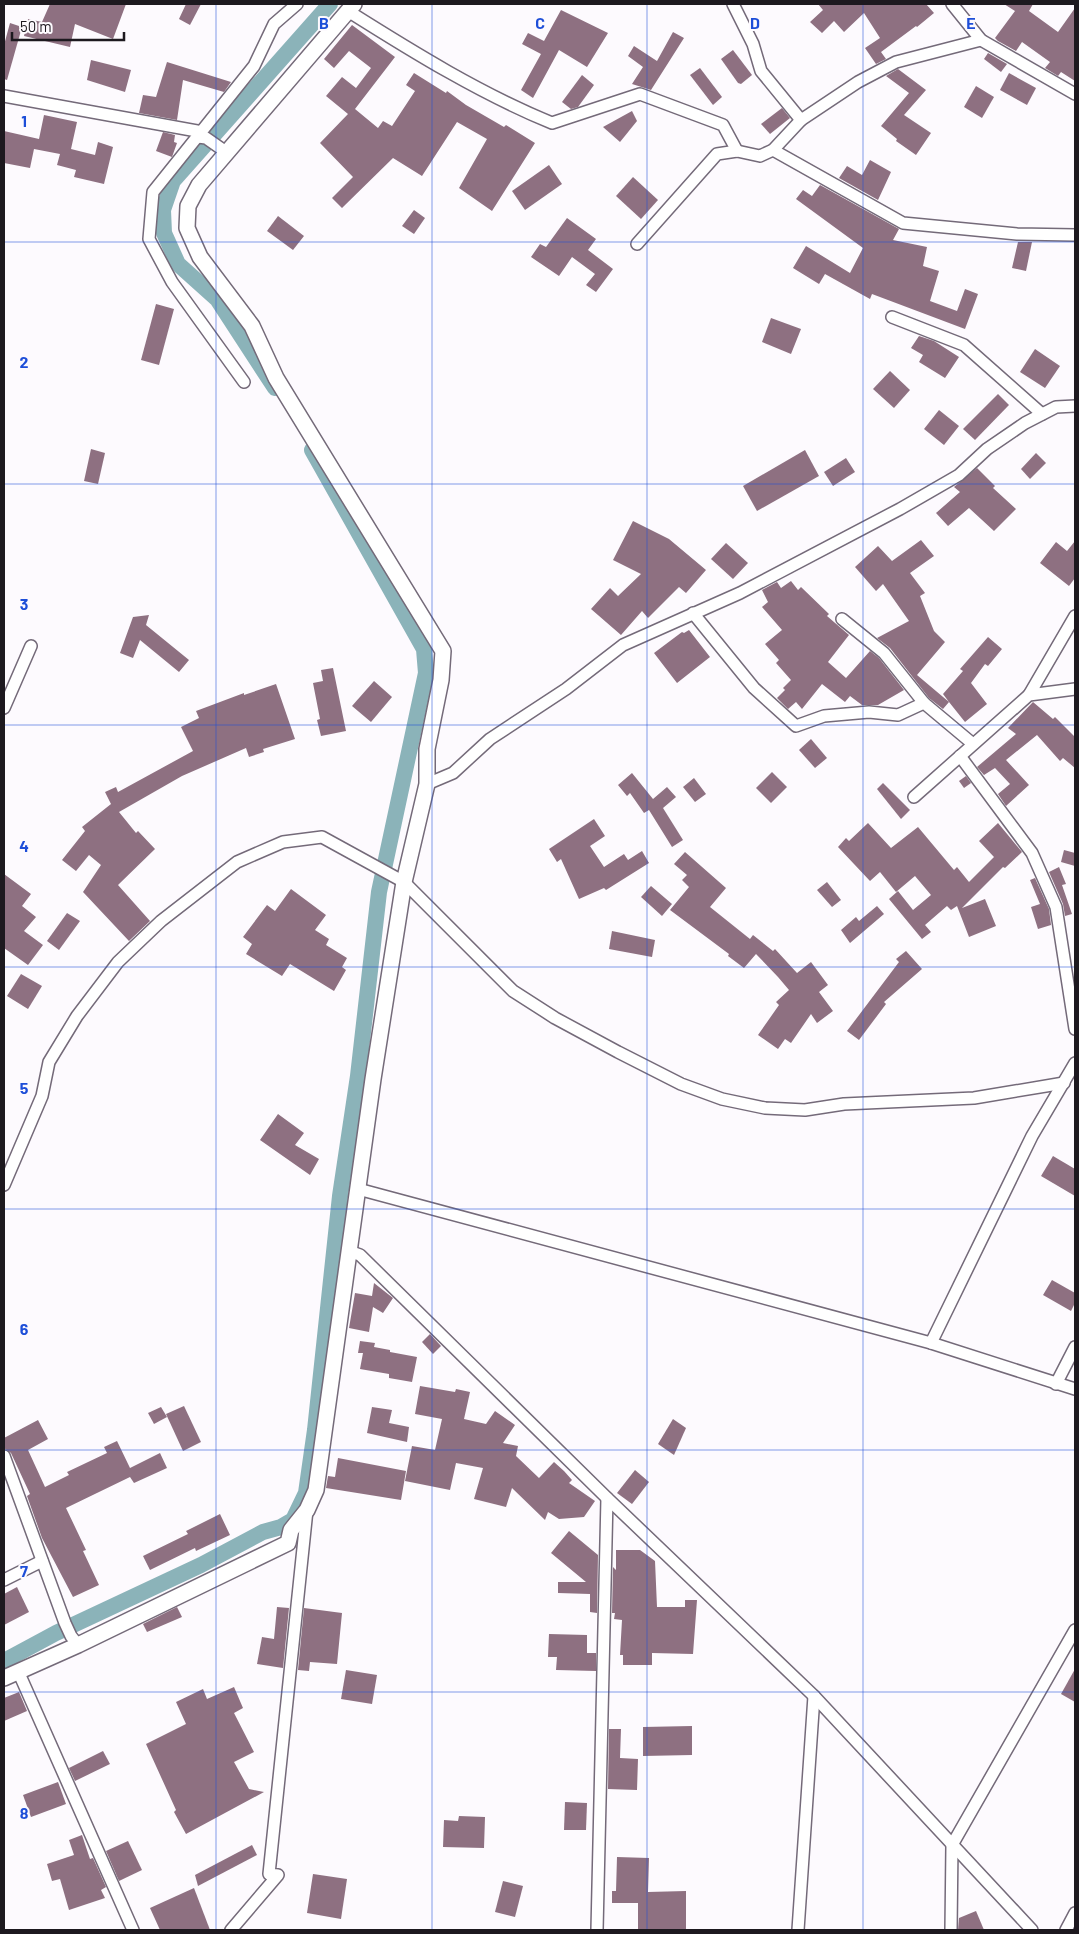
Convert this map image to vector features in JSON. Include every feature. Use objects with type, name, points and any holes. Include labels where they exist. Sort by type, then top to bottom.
[{"type":"street","points":[[244,382],[172,282],[149,239],[152,192],[202,137],[254,66],[274,24],[297,4]]},
{"type":"street","points":[[733,4],[753,44],[761,71],[801,120]]},
{"type":"street","points":[[952,4],[982,40],[1075,94]]},
{"type":"street","points":[[4,1678],[74,1640],[288,1542],[291,1530],[307,1510],[316,1490],[358,1189],[404,882],[427,784],[427,748],[441,680],[443,651],[276,378],[252,326],[200,258],[188,228],[188,206],[222,148],[351,7],[395,41],[519,110],[552,123],[640,94],[722,125],[737,151]]},
{"type":"street","points":[[637,244],[717,154],[737,151],[760,156],[773,150],[801,120],[858,82],[896,62],[982,40]]},
{"type":"street","points":[[4,96],[197,131],[202,137],[222,148]]},
{"type":"street","points":[[773,150],[903,223],[1017,234],[1075,235]]},
{"type":"street","points":[[892,317],[964,345],[1042,414]]},
{"type":"street","points":[[427,784],[453,773],[490,739],[566,689],[624,645],[740,593],[960,475],[987,449],[1042,414],[1056,407],[1075,406]]},
{"type":"street","points":[[693,613],[754,688],[796,726],[824,716],[869,712],[898,715],[924,704]]},
{"type":"street","points":[[914,797],[1029,695],[1075,616]]},
{"type":"street","points":[[842,620],[884,653],[924,704],[973,744]]},
{"type":"street","points":[[4,708],[31,646]]},
{"type":"street","points":[[1029,695],[1075,689]]},
{"type":"street","points":[[960,756],[1032,853],[1056,907],[1075,1029]]},
{"type":"street","points":[[4,1185],[42,1096],[48,1062],[77,1016],[118,962],[161,921],[237,862],[283,842],[322,837],[377,869],[404,882],[513,991],[555,1018],[618,1052],[681,1084],[722,1099],[765,1108],[805,1110],[844,1104],[974,1098],[1064,1084]]},
{"type":"street","points":[[931,1343],[1032,1136],[1075,1063]]},
{"type":"street","points":[[358,1189],[931,1343],[1075,1389]]},
{"type":"street","points":[[350,1251],[360,1255],[607,1498],[814,1696],[1032,1930]]},
{"type":"street","points":[[1056,1384],[1075,1347]]},
{"type":"street","points":[[4,1456],[9,1480],[65,1622],[74,1640]]},
{"type":"street","points":[[597,1930],[607,1498]]},
{"type":"street","points":[[231,1930],[278,1875],[269,1874],[307,1510]]},
{"type":"street","points":[[4,1580],[42,1562]]},
{"type":"street","points":[[951,1930],[952,1845],[1075,1630]]},
{"type":"street","points":[[18,1671],[133,1930]]},
{"type":"street","points":[[798,1930],[814,1696]]},
{"type":"street","points":[[1066,1930],[1075,1913]]},
{"type":"building","points":[[50,4],[126,4],[113,39],[75,24],[70,47],[24,36],[28,19],[42,22]]},
{"type":"building","points":[[186,4],[201,4],[190,25],[179,19]]},
{"type":"building","points":[[818,4],[926,4],[934,13],[881,52],[886,59],[876,64],[865,48],[880,38],[864,13],[844,32],[834,21],[822,33],[810,22],[823,10]]},
{"type":"building","points":[[1004,4],[1033,4],[1029,11],[1058,32],[1075,8],[1075,81],[1061,72],[1058,76],[1045,68],[1050,62],[1022,42],[1016,51],[995,38],[1015,11]]},
{"type":"building","points":[[561,10],[608,33],[587,67],[559,50],[533,98],[521,90],[541,54],[522,44],[528,33],[544,41]]},
{"type":"building","points":[[10,23],[22,27],[7,80],[4,79],[4,45]]},
{"type":"building","points":[[352,25],[395,57],[355,109],[378,128],[383,121],[392,126],[415,91],[406,85],[414,73],[446,93],[447,91],[466,105],[504,127],[506,125],[535,143],[492,211],[459,188],[487,139],[457,122],[422,176],[393,158],[342,208],[332,198],[353,177],[320,143],[348,114],[326,96],[342,77],[356,88],[371,68],[349,51],[334,68],[324,59]]},
{"type":"building","points":[[673,32],[684,38],[651,90],[632,84],[643,67],[628,56],[634,46],[657,61]]},
{"type":"building","points":[[733,50],[752,75],[741,84],[738,83],[721,59]]},
{"type":"building","points":[[988,53],[1007,64],[1001,72],[984,59]]},
{"type":"building","points":[[91,60],[131,70],[125,92],[87,80]]},
{"type":"building","points":[[167,62],[231,82],[224,92],[183,80],[177,120],[139,113],[143,95],[156,97]]},
{"type":"building","points":[[700,68],[722,97],[713,105],[690,75]]},
{"type":"building","points":[[898,69],[926,90],[904,115],[931,133],[916,155],[896,141],[897,139],[881,126],[909,93],[886,76]]},
{"type":"building","points":[[1009,73],[1036,88],[1027,105],[1000,90]]},
{"type":"building","points":[[582,75],[594,85],[578,107],[571,109],[562,102]]},
{"type":"building","points":[[976,86],[994,97],[982,118],[964,107]]},
{"type":"building","points":[[782,108],[790,118],[770,134],[761,124]]},
{"type":"building","points":[[632,111],[637,121],[620,142],[603,127]]},
{"type":"building","points":[[44,115],[77,122],[71,149],[95,155],[98,142],[113,147],[104,184],[74,177],[76,170],[57,165],[60,154],[34,149],[30,168],[4,163],[4,131],[39,139]]},
{"type":"building","points":[[163,132],[175,135],[174,142],[177,143],[172,157],[156,151]]},
{"type":"building","points":[[870,160],[891,172],[878,200],[839,178],[847,166],[862,175]]},
{"type":"building","points":[[549,165],[562,184],[525,210],[512,191]]},
{"type":"building","points":[[633,177],[658,200],[641,219],[616,196]]},
{"type":"building","points":[[820,185],[899,229],[893,240],[927,247],[923,266],[939,271],[930,301],[957,311],[965,289],[978,294],[965,329],[872,294],[870,299],[825,274],[819,284],[793,268],[806,246],[850,273],[863,248],[796,199],[803,190],[812,196]]},
{"type":"building","points":[[414,210],[425,218],[414,234],[402,226]]},
{"type":"building","points":[[278,216],[304,236],[293,250],[267,231]]},
{"type":"building","points":[[567,218],[596,239],[588,250],[613,269],[596,292],[586,285],[595,274],[572,257],[559,276],[531,257],[540,244],[546,247]]},
{"type":"building","points":[[1018,242],[1032,242],[1026,271],[1012,268]]},
{"type":"building","points":[[156,304],[174,309],[159,365],[141,360]]},
{"type":"building","points":[[771,318],[801,329],[791,354],[762,342]]},
{"type":"building","points":[[919,336],[934,341],[959,357],[945,378],[919,362],[923,355],[911,348]]},
{"type":"building","points":[[1035,349],[1060,366],[1045,388],[1020,372]]},
{"type":"building","points":[[890,371],[910,390],[894,408],[873,389]]},
{"type":"building","points":[[998,394],[1009,405],[975,440],[963,429]]},
{"type":"building","points":[[939,410],[959,426],[944,445],[924,429]]},
{"type":"building","points":[[91,449],[105,453],[98,484],[84,481]]},
{"type":"building","points":[[805,450],[819,476],[757,511],[743,486]]},
{"type":"building","points":[[1036,453],[1046,463],[1030,479],[1021,469]]},
{"type":"building","points":[[846,458],[855,472],[833,486],[824,472]]},
{"type":"building","points":[[977,468],[995,486],[993,488],[1016,509],[994,531],[969,508],[948,526],[936,513],[960,492],[954,487]]},
{"type":"building","points":[[633,521],[669,539],[706,570],[686,593],[679,587],[648,618],[642,611],[621,635],[591,609],[610,588],[618,596],[641,574],[613,560]]},
{"type":"building","points":[[921,540],[934,556],[910,573],[925,593],[920,596],[934,631],[945,642],[917,675],[949,702],[943,709],[929,698],[890,648],[877,638],[909,621],[883,584],[876,591],[855,567],[878,546],[892,561]]},
{"type":"building","points":[[1075,541],[1075,578],[1069,586],[1040,563],[1056,542],[1067,551]]},
{"type":"building","points":[[726,543],[748,563],[733,579],[711,559]]},
{"type":"building","points":[[791,581],[798,590],[801,587],[829,614],[827,616],[849,635],[828,662],[846,678],[870,651],[879,658],[904,690],[878,705],[862,705],[850,696],[845,702],[822,684],[802,709],[796,702],[788,709],[777,698],[791,680],[776,663],[779,660],[765,644],[782,630],[762,607],[768,602],[762,590],[777,582],[781,588]]},
{"type":"building","points":[[149,615],[146,625],[189,660],[179,672],[140,640],[133,658],[120,653],[133,617]]},
{"type":"building","points":[[689,630],[710,657],[677,683],[654,653],[682,632],[684,633]]},
{"type":"building","points":[[988,637],[1002,649],[988,666],[985,664],[971,683],[987,704],[965,722],[943,694],[963,671],[960,669]]},
{"type":"building","points":[[333,668],[346,731],[321,736],[317,720],[320,719],[313,683],[323,681],[321,670]]},
{"type":"building","points":[[374,681],[392,697],[371,722],[352,706]]},
{"type":"building","points":[[276,684],[295,739],[263,749],[264,752],[249,757],[246,748],[182,776],[119,812],[136,833],[138,831],[155,849],[118,885],[150,921],[129,941],[83,892],[101,865],[89,855],[76,871],[62,860],[85,831],[82,827],[111,804],[105,792],[116,787],[118,792],[193,751],[181,727],[199,718],[196,711],[244,693],[244,695]]},
{"type":"building","points":[[1033,702],[1053,719],[1055,717],[1075,737],[1075,768],[1063,758],[1060,761],[1037,735],[1006,760],[1029,785],[1006,806],[998,794],[1010,784],[995,768],[984,775],[977,767],[1016,734],[1008,728]]},
{"type":"building","points":[[811,739],[827,758],[815,768],[799,750]]},
{"type":"building","points":[[772,772],[787,787],[771,803],[756,788]]},
{"type":"building","points":[[632,773],[653,799],[667,787],[676,797],[663,808],[683,840],[672,847],[649,810],[644,813],[630,793],[627,796],[618,785]]},
{"type":"building","points":[[966,776],[971,783],[964,788],[959,781]]},
{"type":"building","points":[[694,778],[706,794],[695,802],[683,787]]},
{"type":"building","points":[[883,783],[910,810],[901,819],[877,789]]},
{"type":"building","points":[[594,819],[605,836],[590,846],[604,867],[624,854],[628,860],[642,851],[649,863],[606,890],[604,888],[579,899],[561,859],[557,862],[549,849]]},
{"type":"building","points":[[868,823],[891,848],[918,827],[954,870],[957,867],[969,882],[994,857],[979,841],[998,823],[1022,852],[1005,868],[1003,867],[962,908],[985,899],[996,926],[969,937],[957,906],[951,910],[947,906],[925,925],[931,932],[922,939],[889,899],[898,891],[913,910],[931,895],[915,876],[896,892],[880,872],[870,881],[838,847],[846,838],[849,841]]},
{"type":"building","points":[[1064,850],[1075,853],[1075,866],[1061,862]]},
{"type":"building","points":[[685,852],[726,888],[710,907],[750,939],[753,935],[773,951],[775,949],[797,973],[811,962],[828,985],[819,992],[833,1011],[817,1023],[811,1014],[791,1043],[785,1039],[778,1049],[758,1035],[779,1005],[776,1002],[789,990],[778,977],[756,954],[744,968],[728,956],[729,954],[670,910],[689,887],[682,880],[687,875],[674,864]]},
{"type":"building","points":[[1059,867],[1066,884],[1062,885],[1072,914],[1065,916],[1063,904],[1049,872]]},
{"type":"building","points":[[4,874],[31,894],[22,906],[36,917],[24,931],[43,945],[28,965],[4,948]]},
{"type":"building","points":[[1035,878],[1049,909],[1051,925],[1038,929],[1031,907],[1040,904],[1030,880]]},
{"type":"building","points":[[827,882],[841,900],[832,907],[817,890]]},
{"type":"building","points":[[651,886],[672,904],[662,916],[641,897]]},
{"type":"building","points":[[291,889],[326,915],[315,930],[329,939],[326,945],[347,958],[342,967],[346,970],[334,991],[290,964],[282,976],[246,954],[252,944],[243,937],[267,905],[275,911]]},
{"type":"building","points":[[877,906],[884,914],[850,943],[841,930],[856,917],[859,921]]},
{"type":"building","points":[[67,913],[80,921],[59,950],[47,941]]},
{"type":"building","points":[[612,931],[655,940],[652,957],[609,949]]},
{"type":"building","points":[[906,951],[922,969],[884,1002],[886,1004],[859,1040],[847,1031],[899,962],[896,959]]},
{"type":"building","points":[[21,974],[42,986],[28,1009],[7,996]]},
{"type":"building","points":[[278,1114],[304,1133],[295,1145],[319,1159],[310,1175],[260,1140]]},
{"type":"building","points":[[1053,1156],[1075,1169],[1075,1196],[1041,1176]]},
{"type":"building","points":[[1052,1280],[1075,1293],[1075,1303],[1071,1311],[1043,1295]]},
{"type":"building","points":[[374,1283],[393,1298],[383,1313],[373,1307],[369,1332],[349,1328],[355,1293],[372,1296]]},
{"type":"building","points":[[430,1334],[441,1346],[433,1354],[422,1342]]},
{"type":"building","points":[[360,1341],[375,1343],[374,1347],[390,1350],[390,1352],[417,1357],[412,1382],[389,1378],[389,1374],[360,1369],[363,1353],[358,1353]]},
{"type":"building","points":[[420,1386],[455,1392],[456,1389],[470,1392],[464,1419],[486,1424],[495,1411],[515,1425],[503,1443],[518,1446],[516,1456],[539,1478],[554,1462],[564,1471],[572,1480],[569,1483],[595,1501],[584,1517],[559,1519],[548,1512],[545,1520],[512,1488],[506,1507],[474,1499],[483,1468],[456,1463],[450,1490],[405,1481],[412,1446],[435,1450],[442,1419],[415,1414]]},
{"type":"building","points":[[184,1406],[201,1442],[183,1451],[166,1414]]},
{"type":"building","points":[[161,1407],[167,1417],[154,1424],[148,1413]]},
{"type":"building","points":[[372,1407],[392,1410],[389,1423],[409,1427],[407,1442],[367,1433]]},
{"type":"building","points":[[673,1419],[686,1428],[674,1455],[658,1444]]},
{"type":"building","points":[[38,1420],[48,1439],[28,1450],[45,1487],[69,1475],[67,1472],[107,1453],[104,1447],[117,1441],[130,1468],[160,1453],[167,1468],[134,1483],[130,1477],[66,1508],[86,1550],[83,1551],[99,1585],[73,1597],[42,1538],[27,1496],[30,1494],[11,1453],[4,1448],[4,1438]]},
{"type":"building","points":[[338,1458],[406,1471],[401,1500],[326,1488],[328,1476],[335,1477]]},
{"type":"building","points":[[635,1470],[649,1482],[632,1504],[617,1493]]},
{"type":"building","points":[[220,1514],[230,1535],[196,1551],[195,1548],[150,1570],[143,1556],[188,1534],[186,1531]]},
{"type":"building","points":[[569,1531],[598,1555],[597,1613],[590,1612],[590,1594],[558,1593],[558,1582],[586,1582],[551,1553]]},
{"type":"building","points":[[616,1550],[640,1550],[655,1561],[657,1607],[685,1607],[685,1600],[697,1600],[693,1654],[652,1653],[652,1665],[623,1665],[623,1655],[620,1655],[622,1620],[614,1619],[615,1613],[612,1613],[613,1567],[616,1570]]},
{"type":"building","points":[[17,1587],[29,1612],[4,1625],[4,1594]]},
{"type":"building","points":[[177,1607],[182,1617],[147,1632],[143,1624]]},
{"type":"building","points":[[277,1607],[289,1608],[283,1668],[257,1664],[262,1637],[274,1639]]},
{"type":"building","points":[[304,1608],[342,1613],[337,1664],[310,1662],[309,1671],[298,1670]]},
{"type":"building","points":[[549,1634],[587,1635],[587,1653],[596,1653],[596,1671],[556,1670],[557,1657],[548,1657]]},
{"type":"building","points":[[1075,1669],[1075,1702],[1061,1694]]},
{"type":"building","points":[[346,1670],[377,1675],[372,1704],[341,1699]]},
{"type":"building","points":[[234,1687],[243,1708],[234,1713],[254,1752],[234,1762],[249,1789],[264,1792],[186,1834],[174,1812],[176,1810],[146,1744],[186,1724],[176,1702],[203,1689],[207,1699]]},
{"type":"building","points":[[19,1692],[27,1711],[4,1721],[4,1698]]},
{"type":"building","points":[[692,1726],[692,1755],[643,1756],[643,1727]]},
{"type":"building","points":[[609,1729],[621,1729],[620,1758],[638,1759],[637,1790],[608,1789]]},
{"type":"building","points":[[103,1751],[110,1764],[75,1781],[69,1768]]},
{"type":"building","points":[[58,1782],[66,1804],[31,1817],[23,1795]]},
{"type":"building","points":[[565,1802],[587,1803],[586,1830],[564,1830]]},
{"type":"building","points":[[459,1816],[485,1817],[484,1848],[443,1847],[444,1820],[458,1821]]},
{"type":"building","points":[[82,1835],[90,1859],[93,1858],[106,1887],[101,1890],[105,1898],[69,1910],[60,1879],[52,1881],[47,1864],[74,1855],[69,1840]]},
{"type":"building","points":[[128,1841],[142,1870],[119,1881],[106,1851]]},
{"type":"building","points":[[252,1845],[257,1855],[198,1886],[195,1875]]},
{"type":"building","points":[[617,1857],[649,1858],[648,1892],[686,1891],[686,1930],[638,1930],[638,1903],[612,1903],[612,1891],[616,1891]]},
{"type":"building","points":[[313,1874],[347,1879],[341,1919],[307,1913]]},
{"type":"building","points":[[503,1881],[523,1886],[515,1917],[495,1912]]},
{"type":"building","points":[[194,1888],[210,1930],[160,1930],[150,1908]]},
{"type":"building","points":[[976,1911],[984,1930],[958,1930],[959,1918]]},
{"type":"waterway","points":[[275,388],[217,299],[178,264],[164,233],[163,210],[173,181],[330,4]]},
{"type":"waterway","points":[[4,1661],[56,1633],[201,1565],[263,1532],[281,1527],[293,1520],[306,1493],[315,1430],[340,1196],[358,1076],[379,892],[426,673],[424,649],[312,450]]}]
